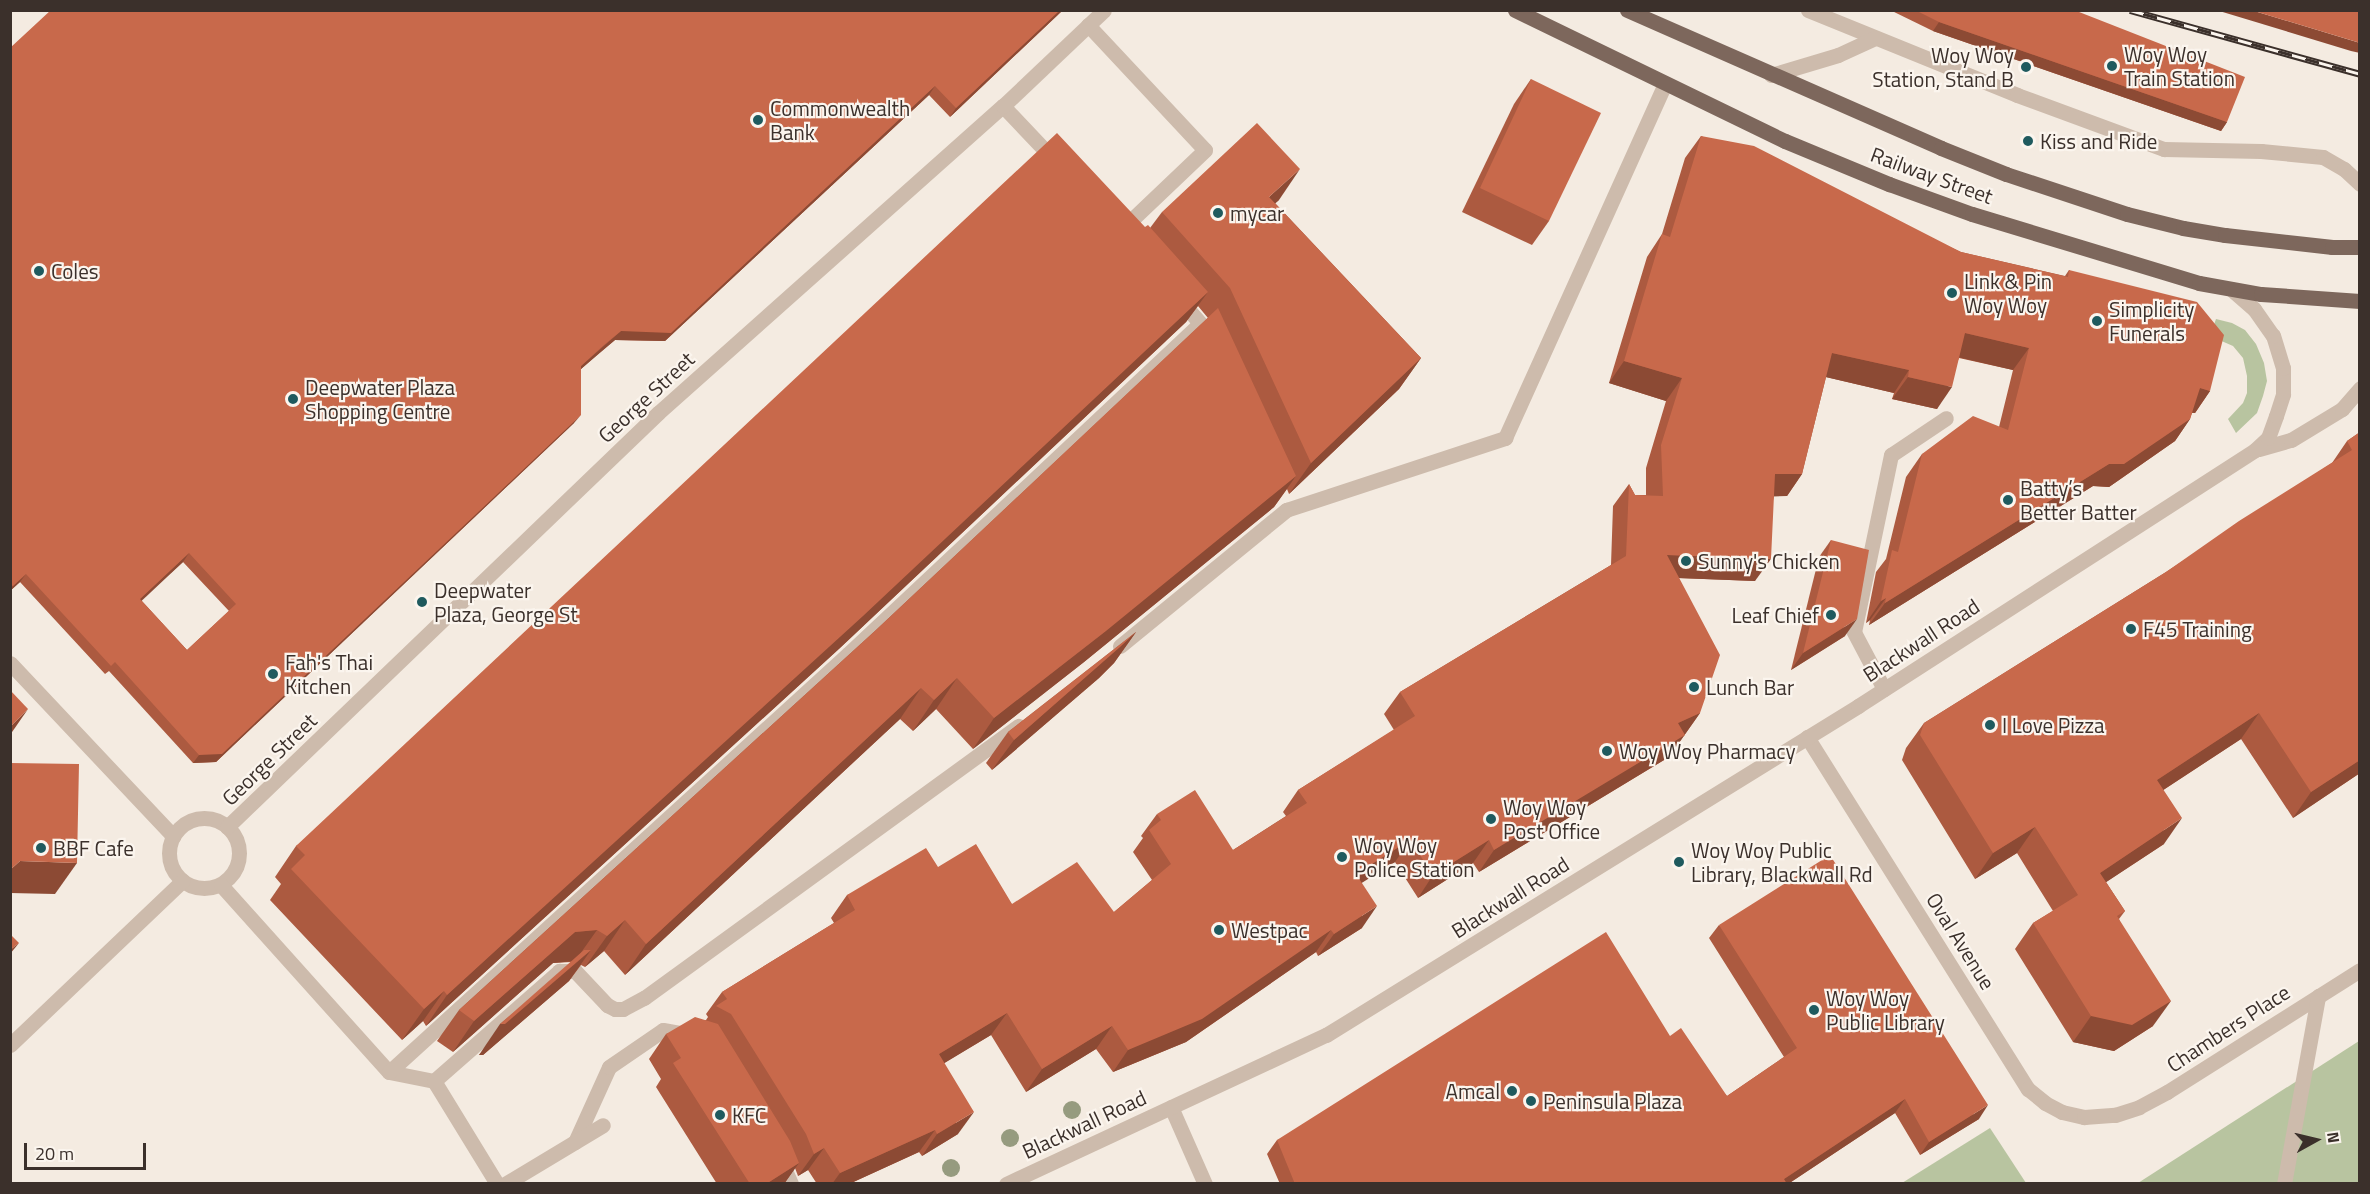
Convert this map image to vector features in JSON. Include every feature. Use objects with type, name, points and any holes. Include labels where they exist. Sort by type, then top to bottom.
[{"type":"main road","name":"Railway Street","points":[[1515,10],[1785,141],[1889,184],[1972,214],[2149,270],[2231,289],[2360,302]]},
{"type":"main road","name":"Railway Street","points":[[1627,10],[1771,75],[1995,170],[2127,214],[2183,228],[2225,235],[2332,247],[2360,247]]},
{"type":"street","name":"George Street","points":[[227,827],[658,413],[1003,106],[1104,10]]},
{"type":"street","points":[[1808,10],[2164,149],[2261,151],[2323,158],[2344,169],[2360,184]]},
{"type":"street","points":[[1088,25],[1205,150],[1118,233]]},
{"type":"street","points":[[1771,75],[1838,55],[1875,38]]},
{"type":"street","points":[[1107,656],[1284,504],[1505,438],[1665,84]]},
{"type":"street","points":[[1003,106],[1062,170]]},
{"type":"street","name":"Blackwall Road","points":[[1006,1184],[1326,1035],[1884,688],[2255,450],[2268,438],[2276,416],[2283,394],[2283,368],[2273,336],[2254,309],[2231,289]]},
{"type":"street","points":[[389,1072],[1203,328],[1170,290]]},
{"type":"street","name":"Blackwall Road","points":[[2255,450],[2291,440],[2342,409],[2360,388]]},
{"type":"street","points":[[1884,688],[1854,632],[1891,456],[1946,418]]},
{"type":"street","points":[[10,663],[173,836]]},
{"type":"street","points":[[434,1081],[559,971],[575,971],[607,1005],[615,1009],[623,1009],[644,998],[973,761],[1027,719]]},
{"type":"street","name":"Oval Avenue","points":[[1807,736],[2028,1089],[2045,1103],[2062,1112],[2084,1117],[2115,1115]]},
{"type":"street","points":[[198,818],[219,821],[236,838],[239,851],[237,864],[231,876],[221,885],[208,889],[194,888],[182,882],[170,865],[169,846],[173,836],[188,821],[198,818]]},
{"type":"street","points":[[10,1045],[182,882]]},
{"type":"street","points":[[221,885],[389,1072],[434,1081],[497,1184]]},
{"type":"street","name":"Chambers Place","points":[[2115,1115],[2167,1092],[2360,970]]},
{"type":"street","points":[[2284,1184],[2318,996]]},
{"type":"street","points":[[575,1142],[609,1067],[663,1030],[684,1032],[707,1041]]},
{"type":"street","points":[[1171,1107],[1205,1184]]},
{"type":"street","points":[[505,1184],[603,1125]]},
{"type":"street","points":[[770,1142],[791,1184]]},
{"type":"green space","points":[[2216,319],[2232,323],[2245,330],[2256,344],[2264,363],[2267,381],[2257,413],[2236,433],[2228,419],[2243,403],[2247,393],[2247,376],[2243,358],[2233,346],[2210,336]]},
{"type":"green space","points":[[2359,1041],[2359,1183],[2138,1183]]},
{"type":"green space","points":[[1990,1128],[2026,1183],[1902,1183]]},
{"type":"building","name":"Deepwater Plaza Shopping Centre","points":[[51,10],[1060,10],[956,108],[935,86],[671,333],[621,331],[604,345],[581,366],[581,415],[222,754],[199,755],[115,662],[111,666],[26,574],[13,586],[10,584],[10,48]],"holes":[[[189,553],[236,604],[187,650],[140,599]]]},
{"type":"building","name":"Woy Woy Train Station","points":[[1915,10],[2074,10],[2245,77],[2227,122],[1939,22]]},
{"type":"building","points":[[2251,10],[2360,10],[2360,43],[2357,42]]},
{"type":"building","points":[[1531,79],[1601,113],[1549,221],[1480,188]]},
{"type":"building","points":[[1257,123],[1300,169],[1269,197],[1421,358],[1311,463],[1230,288],[1162,212]]},
{"type":"building","points":[[1057,133],[1145,227],[1148,225],[1208,292],[863,616],[447,995],[444,991],[424,1009],[291,869],[305,855],[296,846]]},
{"type":"building","points":[[1701,136],[1754,146],[1961,252],[2068,277],[2069,270],[2197,302],[2224,335],[2210,391],[2200,388],[2190,419],[2124,464],[2109,464],[1885,603],[1886,598],[1881,601],[1892,550],[1898,552],[1922,454],[1973,416],[2008,430],[2029,348],[1965,333],[1952,387],[1908,377],[1909,370],[1832,353],[1802,474],[1775,474],[1771,559],[1667,555],[1720,655],[1700,713],[1678,723],[1685,735],[1494,850],[1489,840],[1433,875],[1410,840],[1356,874],[1377,906],[1334,934],[1331,930],[1202,1019],[1128,1050],[1112,1026],[1042,1069],[1007,1013],[939,1054],[974,1112],[937,1134],[935,1130],[840,1173],[824,1148],[814,1154],[806,1134],[731,1014],[716,1006],[727,999],[722,992],[855,910],[847,895],[926,848],[938,867],[976,844],[1012,904],[1077,862],[1114,912],[1171,864],[1149,830],[1161,820],[1157,814],[1195,790],[1233,850],[1307,803],[1298,790],[1415,716],[1400,692],[1626,556],[1629,484],[1635,495],[1663,496],[1661,445],[1682,378],[1624,361],[1662,234],[1670,237]]},
{"type":"building","points":[[1218,308],[1296,476],[1106,631],[994,718],[957,678],[934,700],[921,688],[646,944],[625,920],[607,936],[597,930],[575,932],[474,1021],[459,1010],[876,630]]},
{"type":"building","points":[[2360,432],[2360,760],[2311,792],[2259,713],[2157,780],[2182,818],[2100,873],[2125,911],[2117,916],[2171,1001],[2132,1025],[2091,1016],[2033,923],[2078,895],[2035,827],[1993,853],[1920,735],[1924,723],[2166,572],[2239,521],[2352,450],[2347,441]]},
{"type":"building","points":[[1831,540],[1869,550],[1857,619],[1803,653]]},
{"type":"building","points":[[1136,632],[1120,647],[1014,740],[1008,732]]},
{"type":"building","points":[[10,690],[28,709],[10,727]]},
{"type":"building","points":[[10,763],[79,764],[77,863],[20,861],[10,870]]},
{"type":"building","points":[[1830,855],[1988,1105],[1929,1142],[1905,1099],[1784,1179],[1787,1184],[1295,1184],[1277,1140],[1606,932],[1670,1036],[1681,1028],[1727,1096],[1797,1048],[1719,925]]},
{"type":"building","points":[[10,934],[19,943],[10,950]]},
{"type":"building","points":[[584,950],[591,950],[505,1024],[500,1024]]},
{"type":"building","points":[[695,1017],[718,1024],[790,1141],[799,1163],[766,1184],[750,1184],[673,1063],[681,1058],[666,1034]]},
{"type":"railway","points":[[2130,10],[2360,74]]},
{"type":"place","name":"Woy Woy Train Station","points":[[2112,66]]},
{"type":"place","name":"Woy Woy Station, Stand B","points":[[2026,67]]},
{"type":"place","name":"Commonwealth Bank","points":[[758,120]]},
{"type":"place","name":"Kiss and Ride","points":[[2028,141]]},
{"type":"place","name":"mycar","points":[[1218,213]]},
{"type":"place","name":"Coles","points":[[39,271]]},
{"type":"place","name":"Link & Pin Woy Woy","points":[[1952,293]]},
{"type":"place","name":"Simplicity Funerals","points":[[2097,321]]},
{"type":"place","name":"Deepwater Plaza Shopping Centre","points":[[293,399]]},
{"type":"place","name":"Batty’s Better Batter","points":[[2008,500]]},
{"type":"place","name":"Sunny's Chicken","points":[[1686,561]]},
{"type":"place","name":"Deepwater Plaza, George St","points":[[422,602]]},
{"type":"place","name":"Leaf Chief","points":[[1831,615]]},
{"type":"place","name":"F45 Training","points":[[2131,629]]},
{"type":"place","name":"Fah's Thai Kitchen","points":[[273,674]]},
{"type":"place","name":"Lunch Bar","points":[[1694,687]]},
{"type":"place","name":"I Love Pizza","points":[[1990,725]]},
{"type":"place","name":"Woy Woy Pharmacy","points":[[1607,751]]},
{"type":"place","name":"Woy Woy Post Office","points":[[1491,819]]},
{"type":"place","name":"BBF Cafe","points":[[41,848]]},
{"type":"place","name":"Woy Woy Police Station","points":[[1342,857]]},
{"type":"place","name":"Woy Woy Public Library, Blackwall Rd","points":[[1679,862]]},
{"type":"place","name":"Westpac","points":[[1219,930]]},
{"type":"place","name":"Woy Woy Public Library","points":[[1814,1010]]},
{"type":"place","name":"Amcal","points":[[1512,1091]]},
{"type":"place","name":"Peninsula Plaza","points":[[1531,1101]]},
{"type":"place","name":"KFC","points":[[720,1115]]}]
